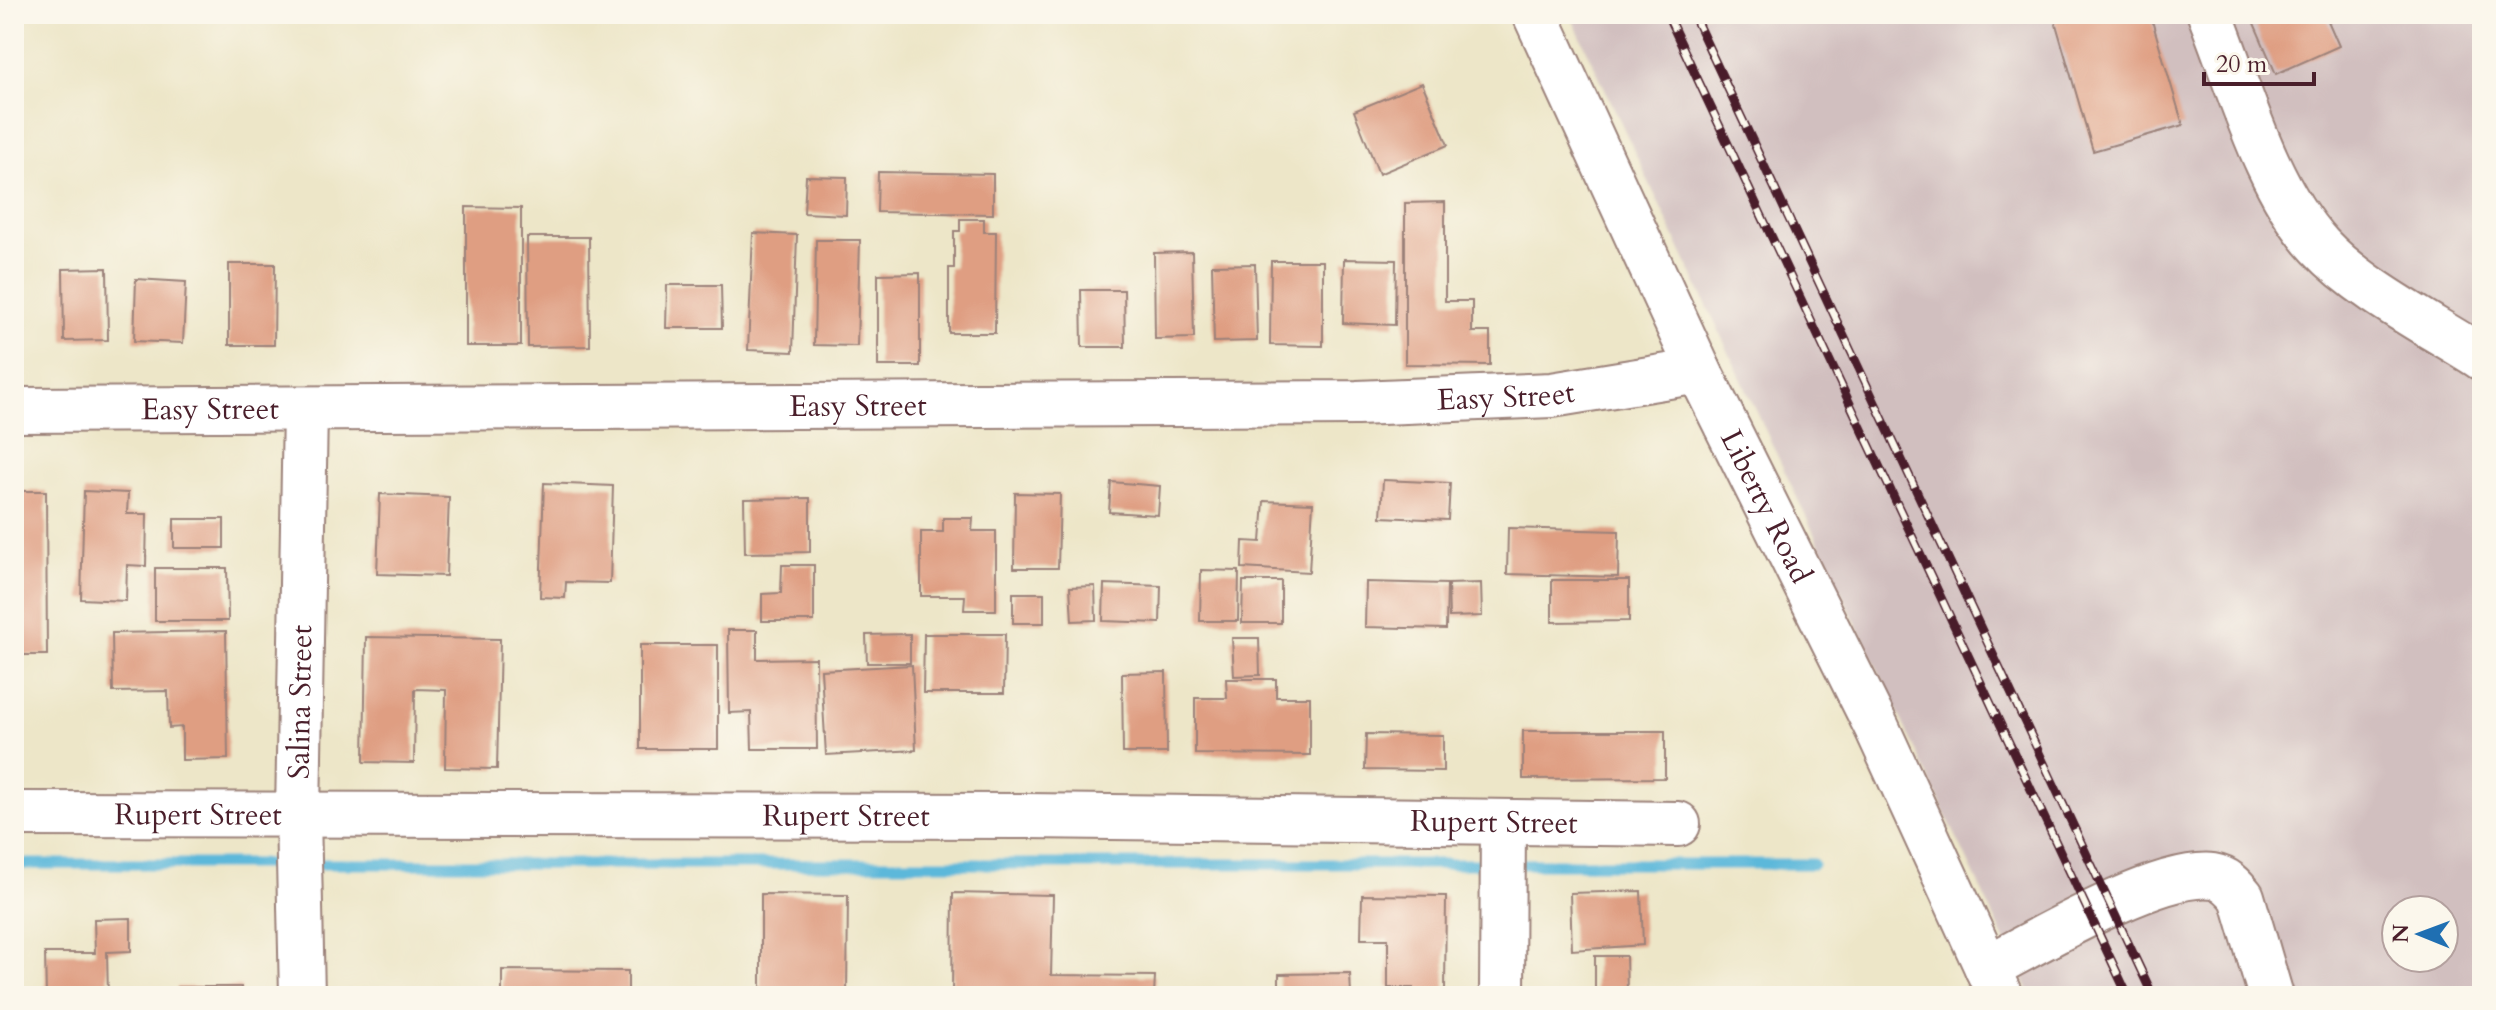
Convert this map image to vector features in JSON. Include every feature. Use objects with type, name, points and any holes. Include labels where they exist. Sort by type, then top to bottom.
[{"type":"street","name":"Liberty Road","points":[[1535,14],[1699,371],[1877,728],[1993,982]]},
{"type":"street","points":[[2210,14],[2276,178],[2293,212],[2321,247],[2349,272],[2482,358]]},
{"type":"street","name":"Easy Street","points":[[14,410],[1357,403],[1552,395],[1699,371]]},
{"type":"street","name":"Salina Street","points":[[302,996],[299,826],[305,410]]},
{"type":"street","name":"Rupert Street","points":[[14,814],[299,826],[1027,816],[1503,853],[1678,824]]},
{"type":"street","points":[[1502,996],[1503,853]]},
{"type":"street","points":[[1993,982],[2110,904],[2161,885],[2211,876],[2233,885],[2242,897],[2271,996]]},
{"type":"shaded area","points":[[1570,14],[2482,14],[2482,996],[2031,996]]},
{"type":"building","points":[[2053,14],[2150,14],[2183,125],[2093,151]]},
{"type":"building","points":[[2250,14],[2325,14],[2339,46],[2276,74]]},
{"type":"building","points":[[1422,83],[1448,145],[1379,174],[1354,111]]},
{"type":"building","points":[[878,172],[993,174],[993,214],[877,212]]},
{"type":"building","points":[[806,176],[847,177],[846,215],[804,213]]},
{"type":"building","points":[[1445,202],[1445,301],[1472,301],[1472,332],[1490,332],[1490,365],[1405,364],[1405,203]]},
{"type":"building","points":[[466,207],[521,208],[521,346],[466,346]]},
{"type":"building","points":[[960,219],[984,219],[984,232],[996,232],[995,333],[949,333],[949,268],[954,268],[954,231],[960,231]]},
{"type":"building","points":[[753,233],[797,235],[793,352],[748,350]]},
{"type":"building","points":[[527,237],[589,237],[590,346],[528,347]]},
{"type":"building","points":[[816,240],[860,240],[857,346],[814,345]]},
{"type":"building","points":[[1192,252],[1194,338],[1155,339],[1154,253]]},
{"type":"building","points":[[1344,259],[1396,260],[1395,325],[1343,323]]},
{"type":"building","points":[[1271,261],[1323,261],[1323,346],[1270,345]]},
{"type":"building","points":[[229,264],[275,264],[274,345],[229,345]]},
{"type":"building","points":[[1255,264],[1257,341],[1214,342],[1212,265]]},
{"type":"building","points":[[107,268],[108,340],[64,341],[63,269]]},
{"type":"building","points":[[920,273],[920,366],[878,366],[878,274]]},
{"type":"building","points":[[136,279],[186,282],[183,343],[134,341]]},
{"type":"building","points":[[667,285],[721,285],[722,328],[666,328]]},
{"type":"building","points":[[1081,290],[1124,290],[1125,347],[1082,347]]},
{"type":"building","points":[[1383,480],[1450,483],[1448,520],[1381,517]]},
{"type":"building","points":[[1111,482],[1160,486],[1158,515],[1109,512]]},
{"type":"building","points":[[544,483],[613,486],[610,583],[566,582],[565,598],[540,597]]},
{"type":"building","points":[[14,491],[46,491],[47,655],[14,655]]},
{"type":"building","points":[[84,491],[128,493],[127,514],[147,514],[146,566],[127,565],[126,601],[81,599]]},
{"type":"building","points":[[1015,493],[1060,494],[1058,568],[1014,568]]},
{"type":"building","points":[[380,494],[449,497],[446,576],[377,574]]},
{"type":"building","points":[[810,498],[810,552],[745,553],[744,499]]},
{"type":"building","points":[[1264,501],[1313,503],[1309,572],[1242,568],[1243,541],[1261,542]]},
{"type":"building","points":[[943,518],[973,518],[972,531],[996,531],[996,610],[964,610],[965,596],[921,596],[921,532],[943,532]]},
{"type":"building","points":[[174,519],[224,519],[224,548],[174,548]]},
{"type":"building","points":[[1508,528],[1619,531],[1618,577],[1507,574]]},
{"type":"building","points":[[782,565],[814,565],[814,621],[762,621],[762,594],[781,593]]},
{"type":"building","points":[[155,568],[227,568],[228,621],[155,621]]},
{"type":"building","points":[[1201,570],[1239,571],[1238,621],[1200,621]]},
{"type":"building","points":[[1552,580],[1629,580],[1629,621],[1552,622]]},
{"type":"building","points":[[1243,581],[1281,581],[1281,623],[1242,623]]},
{"type":"building","points":[[1366,582],[1447,584],[1446,629],[1365,627]]},
{"type":"building","points":[[1481,583],[1482,616],[1449,617],[1448,584]]},
{"type":"building","points":[[1104,584],[1161,586],[1160,623],[1103,621]]},
{"type":"building","points":[[1095,586],[1096,620],[1072,621],[1070,587]]},
{"type":"building","points":[[1013,593],[1044,593],[1044,623],[1013,623]]},
{"type":"building","points":[[728,630],[757,630],[757,659],[816,658],[817,749],[752,749],[751,712],[729,713]]},
{"type":"building","points":[[226,631],[228,759],[182,760],[182,727],[169,728],[168,691],[113,692],[112,633]]},
{"type":"building","points":[[910,634],[910,663],[867,663],[866,635]]},
{"type":"building","points":[[924,634],[1005,634],[1004,693],[923,693]]},
{"type":"building","points":[[366,637],[500,639],[497,769],[445,768],[446,690],[415,689],[414,763],[364,762]]},
{"type":"building","points":[[1232,638],[1259,638],[1260,675],[1234,676]]},
{"type":"building","points":[[640,645],[718,645],[718,749],[640,749]]},
{"type":"building","points":[[912,665],[916,750],[826,755],[821,670]]},
{"type":"building","points":[[1166,672],[1167,753],[1123,753],[1122,673]]},
{"type":"building","points":[[1226,679],[1276,679],[1276,697],[1310,697],[1310,755],[1195,754],[1195,698],[1227,698]]},
{"type":"building","points":[[1523,731],[1665,731],[1665,778],[1523,779]]},
{"type":"building","points":[[1366,734],[1443,735],[1443,771],[1365,770]]},
{"type":"building","points":[[1641,891],[1643,945],[1572,950],[1570,893]]},
{"type":"building","points":[[953,893],[1053,895],[1051,975],[1155,976],[1154,996],[952,996]]},
{"type":"building","points":[[761,894],[848,895],[847,995],[761,994]]},
{"type":"building","points":[[1362,895],[1446,896],[1445,990],[1440,990],[1440,996],[1413,996],[1413,988],[1388,988],[1388,939],[1361,939]]},
{"type":"building","points":[[131,918],[131,951],[107,952],[108,996],[46,996],[45,953],[95,953],[94,919]]},
{"type":"building","points":[[1595,956],[1626,956],[1627,993],[1595,994]]},
{"type":"building","points":[[502,970],[628,971],[628,996],[502,996]]},
{"type":"building","points":[[1350,973],[1351,996],[1279,996],[1279,974]]},
{"type":"building","points":[[177,987],[241,987],[241,996],[177,996]]},
{"type":"waterway","points":[[14,864],[292,864]]},
{"type":"waterway","points":[[309,864],[1492,864]]},
{"type":"waterway","points":[[1509,864],[1813,864]]},
{"type":"railway","points":[[1667,14],[2128,996]]},
{"type":"railway","points":[[1693,14],[2153,996]]}]
